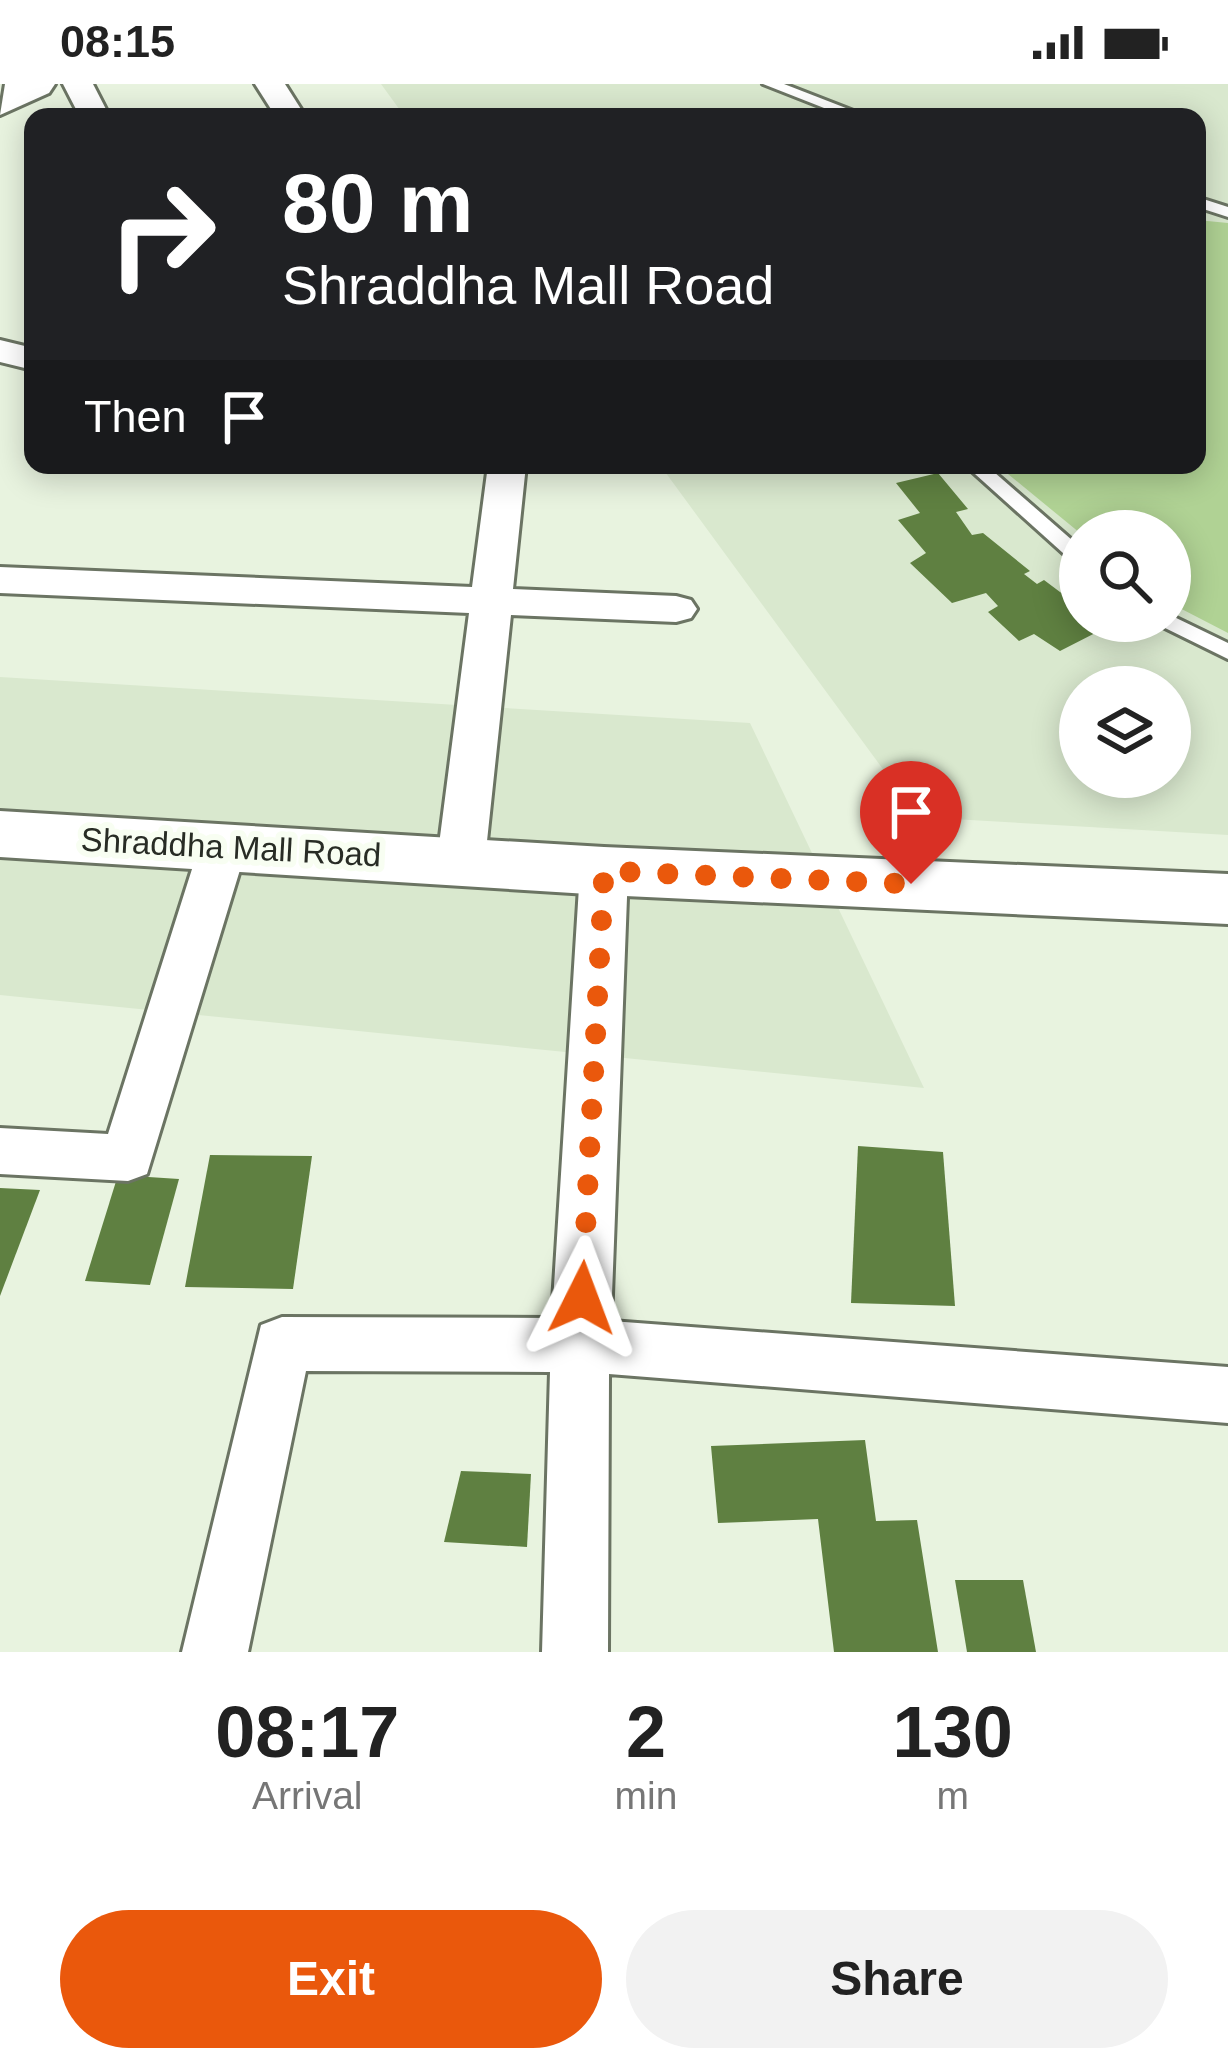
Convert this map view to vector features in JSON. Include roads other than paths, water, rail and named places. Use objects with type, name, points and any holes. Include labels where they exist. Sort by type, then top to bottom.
[{"type":"street","points":[[0,103],[35,84]]},
{"type":"street","points":[[461,860],[505,474]]},
{"type":"street","points":[[0,580],[676,610]]},
{"type":"street","name":"Shraddha Mall Road","points":[[0,834],[604,871]]},
{"type":"street","points":[[0,1151],[128,1158],[223,847]]},
{"type":"street","points":[[575,1652],[580,1345],[604,871],[1228,898]]},
{"type":"street","points":[[215,1652],[282,1344],[580,1345],[1228,1395]]},
{"type":"lane","points":[[770,84],[836,108]]},
{"type":"lane","points":[[985,474],[1059,539]]},
{"type":"lane","points":[[1191,633],[1228,652]]}]
